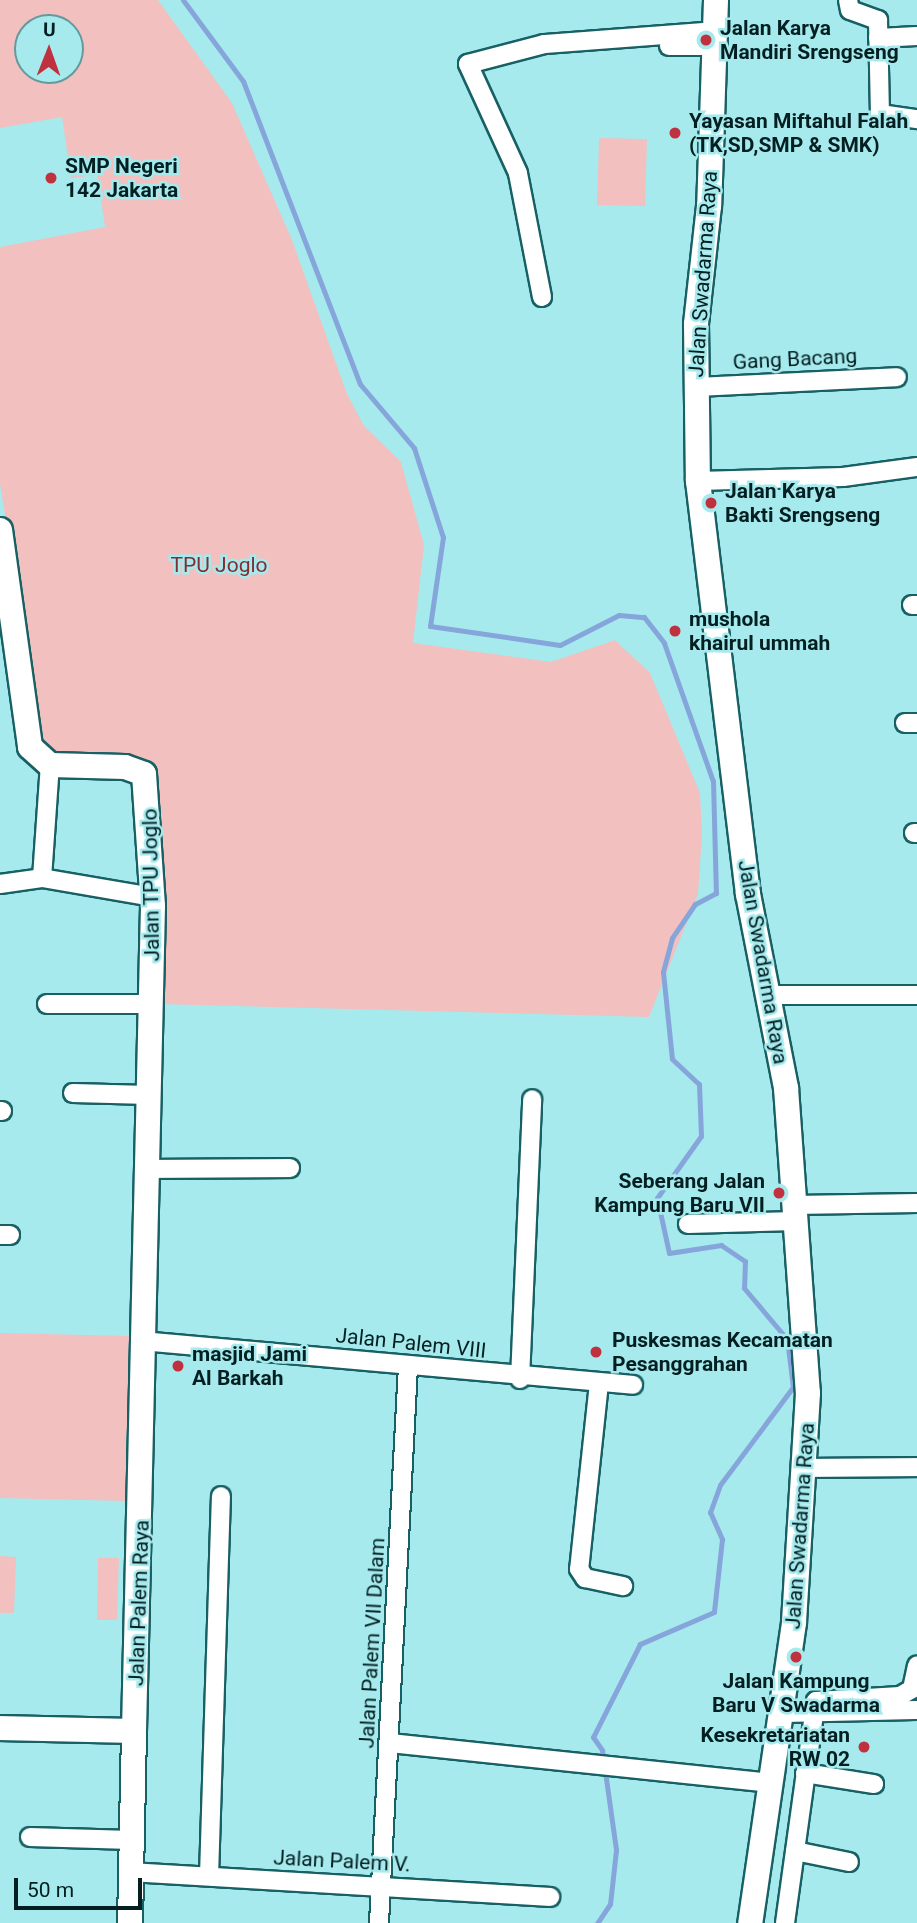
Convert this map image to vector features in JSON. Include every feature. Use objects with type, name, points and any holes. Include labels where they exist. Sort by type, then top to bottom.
[{"type":"main road","name":"Jalan Swadarma Raya","points":[[716,0],[696,387],[698,481],[748,894],[772,995],[794,1213],[808,1468],[783,1713],[769,1783],[750,1923]]},
{"type":"main road","points":[[0,530],[30,747],[50,765]]},
{"type":"main road","name":"Jalan TPU Joglo","points":[[50,765],[125,766],[144,774],[153,897],[150,1168],[142,1341]]},
{"type":"main road","name":"Jalan Palem Raya","points":[[130,1923],[142,1341]]},
{"type":"main road","points":[[0,1728],[134,1731]]},
{"type":"street","points":[[849,5],[877,15],[880,114],[917,119]]},
{"type":"street","points":[[878,38],[917,36]]},
{"type":"street","points":[[669,46],[714,39]]},
{"type":"street","points":[[542,297],[518,173],[468,65],[544,44],[714,39]]},
{"type":"street","name":"Gang Bacang","points":[[696,387],[897,377]]},
{"type":"street","points":[[698,481],[843,477],[917,467]]},
{"type":"street","points":[[41,878],[50,765]]},
{"type":"street","points":[[0,884],[41,878],[153,897]]},
{"type":"street","points":[[772,995],[917,995]]},
{"type":"street","points":[[47,1004],[152,1004]]},
{"type":"street","points":[[72,1093],[149,1095]]},
{"type":"street","points":[[520,1379],[532,1099]]},
{"type":"street","points":[[150,1168],[289,1168]]},
{"type":"street","points":[[688,1224],[917,1203]]},
{"type":"street","name":"Jalan Palem VIII","points":[[142,1341],[408,1365],[520,1379],[633,1385]]},
{"type":"street","name":"Jalan Palem VII Dalam","points":[[379,1923],[408,1365]]},
{"type":"street","points":[[599,1383],[579,1569],[585,1578],[624,1586]]},
{"type":"street","points":[[808,1468],[917,1467]]},
{"type":"street","points":[[209,1876],[221,1496]]},
{"type":"street","points":[[785,1923],[816,1701],[838,1696],[906,1694],[917,1666]]},
{"type":"street","points":[[783,1713],[917,1710]]},
{"type":"street","points":[[390,1743],[578,1758],[769,1783]]},
{"type":"street","points":[[805,1773],[874,1784]]},
{"type":"street","points":[[30,1837],[131,1840]]},
{"type":"street","points":[[795,1851],[849,1862]]},
{"type":"street","name":"Jalan Palem V.","points":[[130,1871],[550,1897]]},
{"type":"green space","name":"TPU Joglo","points":[[0,0],[158,0],[232,103],[292,240],[347,394],[364,426],[401,462],[424,545],[413,643],[551,662],[615,640],[650,673],[700,793],[702,835],[698,894],[649,1017],[158,1004],[153,767],[57,767],[42,742],[0,484],[0,247],[105,227],[97,175],[71,178],[62,117],[0,128]]},
{"type":"green space","points":[[599,138],[647,139],[645,206],[597,205]]},
{"type":"green space","points":[[0,1333],[129,1336],[125,1501],[0,1498]]},
{"type":"green space","points":[[0,1556],[16,1557],[14,1613],[0,1613]]},
{"type":"green space","points":[[98,1558],[119,1558],[117,1620],[97,1620]]},
{"type":"waterway","points":[[183,0],[243,81],[360,384],[414,448],[443,537],[430,626],[560,645],[619,615],[644,617],[664,643],[713,781],[716,893],[695,904],[672,938],[663,972],[672,1059],[699,1084],[701,1136],[657,1198],[669,1253],[721,1245],[745,1261],[744,1288],[787,1339],[793,1387],[720,1485],[710,1512],[722,1539],[714,1612],[640,1644],[593,1737],[602,1750],[616,1850],[610,1904],[597,1923]]},
{"type":"place","name":"Jalan Karya Mandiri Srengseng","points":[[706,40]]},
{"type":"place","name":"Yayasan Miftahul Falah (TK,SD,SMP & SMK)","points":[[675,133]]},
{"type":"place","name":"SMP Negeri 142 Jakarta","points":[[51,178]]},
{"type":"place","name":"Jalan Karya Bakti Srengseng","points":[[711,503]]},
{"type":"place","name":"mushola khairul ummah","points":[[675,631]]},
{"type":"place","name":"Seberang Jalan Kampung Baru VII","points":[[779,1193]]},
{"type":"place","name":"Puskesmas Kecamatan Pesanggrahan","points":[[596,1352]]},
{"type":"place","name":"masjid Jami Al Barkah","points":[[178,1366]]},
{"type":"place","name":"Jalan Kampung Baru V Swadarma","points":[[796,1657]]},
{"type":"place","name":"Kesekretariatan RW 02","points":[[864,1747]]}]
